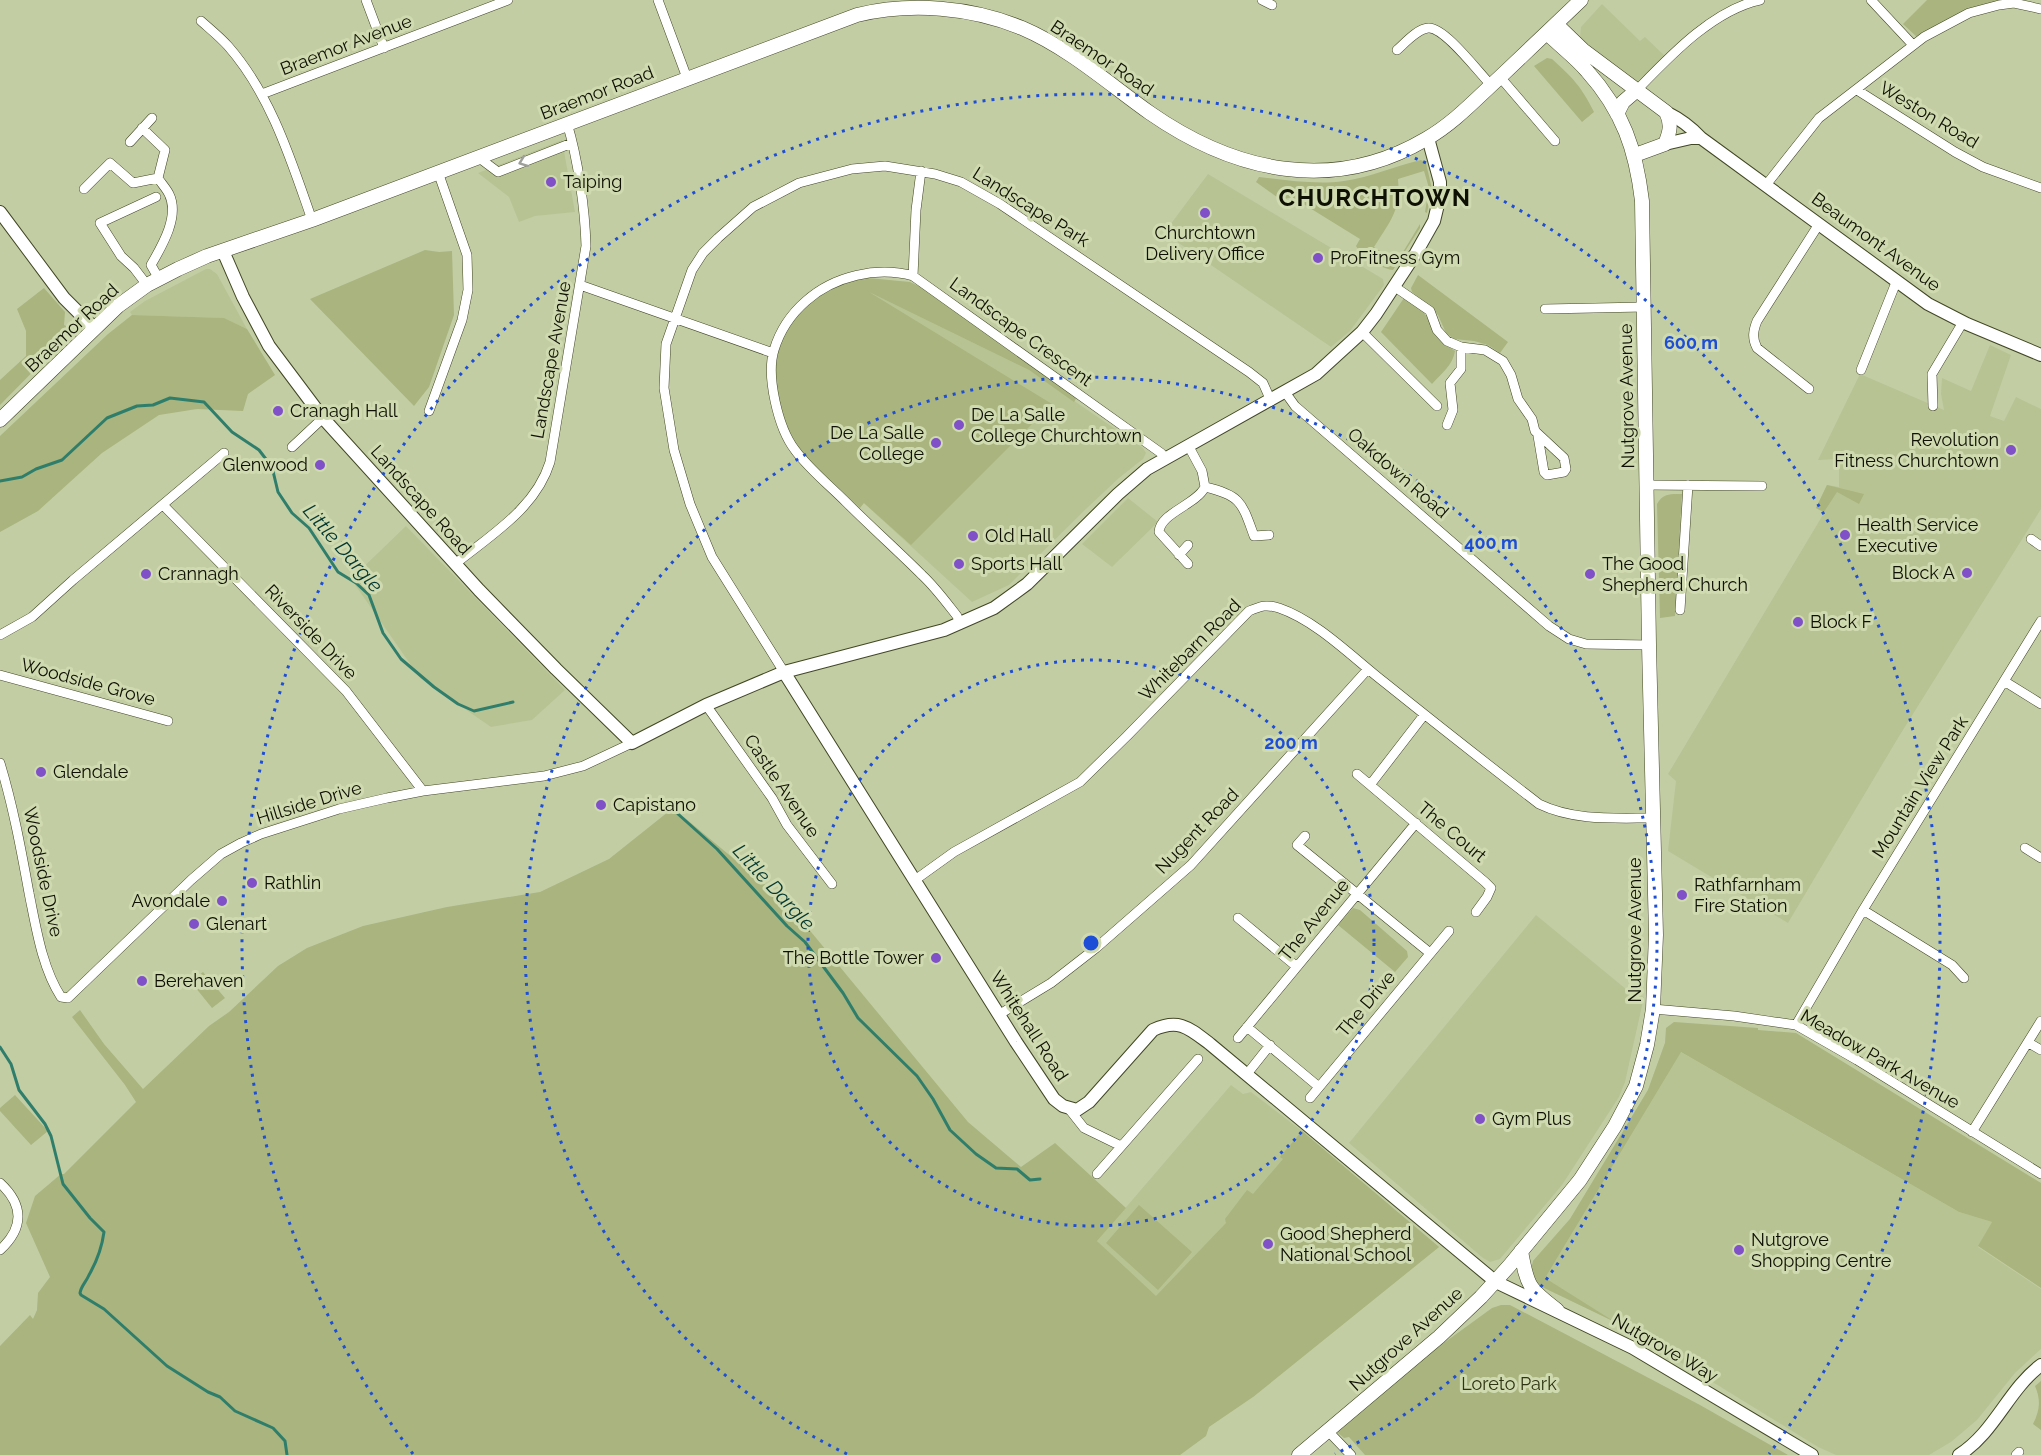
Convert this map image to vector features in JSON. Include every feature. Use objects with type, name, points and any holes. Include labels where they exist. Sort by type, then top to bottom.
[{"type":"main road","name":"Braemor Road","points":[[0,420],[118,306],[153,282],[193,262],[312,220],[858,15],[934,4],[989,17],[1033,34],[1066,52],[1176,129],[1210,148],[1248,162],[1293,170],[1332,170],[1399,153],[1428,138],[1449,123],[1581,0]]},
{"type":"main road","name":"Nutgrove Avenue","points":[[1299,1455],[1440,1337],[1496,1282],[1580,1180],[1619,1119],[1636,1086],[1647,1045],[1653,1009],[1656,935],[1649,645],[1644,218],[1635,155],[1630,139],[1603,90],[1579,54],[1552,28]]},
{"type":"main road","name":"Beaumont Avenue","points":[[1579,54],[1637,90],[1666,112]]},
{"type":"main road","points":[[1617,114],[1623,102],[1637,90]]},
{"type":"main road","points":[[1635,155],[1665,144],[1670,130],[1670,120],[1666,112]]},
{"type":"main road","points":[[1521,1251],[1527,1282],[1535,1294],[1557,1310]]},
{"type":"street","points":[[366,0],[384,48]]},
{"type":"street","name":"Braemor Avenue","points":[[261,94],[384,48],[497,2],[508,0]]},
{"type":"street","points":[[658,0],[687,78]]},
{"type":"street","points":[[1262,0],[1272,5]]},
{"type":"street","points":[[1637,90],[1709,22],[1733,9],[1760,0]]},
{"type":"street","points":[[1871,0],[1913,45]]},
{"type":"street","points":[[1857,90],[1913,45],[1946,24],[1969,13],[2014,3],[2041,9]]},
{"type":"street","points":[[201,21],[229,46],[261,94],[286,148],[312,220]]},
{"type":"street","points":[[1397,50],[1421,30],[1430,27],[1438,31],[1495,81],[1555,141]]},
{"type":"street","name":"Weston Road","points":[[1766,185],[1813,125],[1857,90],[1955,152],[1983,167],[2041,188]]},
{"type":"street","name":"Beaumont Avenue","points":[[1666,112],[1693,129],[1701,138],[1928,304],[1963,322],[2041,355]]},
{"type":"street","points":[[129,142],[152,118]]},
{"type":"street","name":"Landscape Avenue","points":[[455,564],[514,517],[531,498],[546,474],[550,462],[586,246],[586,223],[567,123]]},
{"type":"street","points":[[142,128],[165,150],[158,178],[170,196],[171,217],[166,240],[151,265],[153,282]]},
{"type":"street","points":[[632,743],[706,705],[784,672],[944,630],[994,608],[1027,584],[1118,494],[1147,470],[1316,374],[1362,332],[1395,287],[1424,240],[1438,210],[1440,182],[1428,138]]},
{"type":"street","points":[[1665,144],[1701,138]]},
{"type":"street","points":[[478,157],[498,172],[572,143]]},
{"type":"street","points":[[84,189],[110,163],[133,183],[158,178]]},
{"type":"street","name":"Landscape Park","points":[[784,672],[712,557],[690,504],[674,450],[664,388],[666,344],[692,270],[703,253],[753,207],[799,183],[852,169],[885,166],[921,171],[961,182],[1000,204],[1249,372],[1263,383],[1270,400]]},
{"type":"street","points":[[913,276],[916,210],[921,171]]},
{"type":"street","points":[[429,411],[462,320],[468,290],[467,255],[438,172]]},
{"type":"street","points":[[153,282],[121,256],[100,223],[156,197]]},
{"type":"street","points":[[0,212],[64,298],[94,328]]},
{"type":"street","points":[[1809,389],[1757,348],[1753,331],[1757,321],[1819,224]]},
{"type":"street","name":"Landscape Road","points":[[223,251],[243,297],[269,346],[323,418],[455,564],[556,669],[632,743]]},
{"type":"street","name":"Landscape Crescent","points":[[960,624],[957,616],[923,576],[794,449],[779,420],[774,401],[773,353],[784,326],[794,312],[808,299],[824,288],[852,276],[897,272],[913,276],[1166,459]]},
{"type":"street","points":[[1861,370],[1897,280]]},
{"type":"street","points":[[580,285],[773,353]]},
{"type":"street","points":[[1395,287],[1430,311],[1437,330],[1447,341],[1461,347],[1485,350],[1503,361],[1511,375],[1518,399],[1532,419],[1538,436]]},
{"type":"street","name":"Nutgrove Avenue","points":[[1545,309],[1644,307]]},
{"type":"street","points":[[1933,406],[1932,374],[1963,322]]},
{"type":"street","points":[[1362,332],[1437,406]]},
{"type":"street","points":[[1447,425],[1453,410],[1450,382],[1461,369],[1461,347]]},
{"type":"street","name":"Oakdown Road","points":[[1285,392],[1295,406],[1549,626],[1569,639],[1586,644],[1649,645]]},
{"type":"street","points":[[292,447],[323,418]]},
{"type":"street","points":[[1188,445],[1202,471],[1205,487],[1200,495],[1163,521],[1159,527],[1161,537],[1188,564]]},
{"type":"street","points":[[0,635],[32,617],[224,453]]},
{"type":"street","name":"Nutgrove Avenue","points":[[1647,485],[1762,486]]},
{"type":"street","points":[[1680,610],[1688,485]]},
{"type":"street","points":[[1205,487],[1233,495],[1239,502],[1254,536],[1269,535]]},
{"type":"street","name":"Riverside Drive","points":[[164,505],[346,691],[423,791]]},
{"type":"street","points":[[2031,540],[2041,546]]},
{"type":"street","points":[[1179,555],[1188,545]]},
{"type":"street","name":"Whitebarn Road","points":[[915,879],[954,852],[1080,782],[1249,611],[1263,604],[1297,616],[1332,639],[1424,715],[1539,804],[1556,812],[1586,817],[1652,818]]},
{"type":"street","name":"Mountain View Park","points":[[1796,1025],[1863,910],[2041,621]]},
{"type":"street","name":"Nugent Road","points":[[1000,1014],[1052,982],[1096,948],[1191,865],[1368,669]]},
{"type":"street","name":"Whitehall Road","points":[[784,672],[1054,1099],[1069,1109]]},
{"type":"street","name":"Woodside Grove","points":[[0,675],[168,721]]},
{"type":"street","points":[[2004,681],[2041,704]]},
{"type":"street","name":"Castle Avenue","points":[[706,705],[772,798],[792,833],[832,884]]},
{"type":"street","points":[[1370,785],[1424,715]]},
{"type":"street","name":"Hillside Drive","points":[[55,987],[61,997],[68,998],[221,854],[261,834],[339,809],[423,791],[544,776],[583,766],[632,743]]},
{"type":"street","name":"Woodside Drive","points":[[0,763],[12,801],[38,934],[55,987]]},
{"type":"street","name":"The Court","points":[[1357,774],[1491,888],[1476,912]]},
{"type":"street","name":"The Avenue","points":[[1238,1038],[1416,823]]},
{"type":"street","points":[[1305,836],[1297,845],[1430,953]]},
{"type":"street","points":[[2025,848],[2041,858]]},
{"type":"street","points":[[1863,910],[1952,965],[1964,978]]},
{"type":"street","points":[[1238,918],[1297,967]]},
{"type":"street","name":"The Drive","points":[[1310,1098],[1449,931]]},
{"type":"street","name":"Meadow Park Avenue","points":[[1653,1009],[1734,1016],[1796,1025],[2041,1174]]},
{"type":"street","points":[[1972,1132],[2041,1021]]},
{"type":"street","points":[[1069,1109],[1077,1110],[1089,1102],[1153,1030],[1164,1025],[1178,1024],[1194,1031],[1496,1282]]},
{"type":"street","points":[[1247,1027],[1319,1087]]},
{"type":"street","points":[[2029,1042],[2041,1050]]},
{"type":"street","points":[[1246,1074],[1270,1045]]},
{"type":"street","points":[[1097,1174],[1198,1059]]},
{"type":"street","points":[[1069,1109],[1084,1128],[1121,1146]]},
{"type":"street","points":[[0,1183],[10,1192],[16,1203],[17,1213],[13,1238],[0,1250]]},
{"type":"street","name":"Nutgrove Way","points":[[1496,1282],[1633,1348],[1812,1455]]},
{"type":"street","points":[[1959,1455],[1983,1436],[2019,1387],[2041,1365]]},
{"type":"street","points":[[1328,1431],[1351,1455]]},
{"type":"shaded area","points":[[1602,4],[1640,41],[1645,37],[1666,57],[1637,84],[1580,39],[1581,27]]},
{"type":"shaded area","points":[[562,140],[575,212],[535,216],[519,222],[509,197],[478,173]]},
{"type":"shaded area","points":[[1208,174],[1383,279],[1384,285],[1350,331],[1331,347],[1164,233]]},
{"type":"shaded area","points":[[206,269],[217,274],[247,329],[223,318],[132,315],[130,312],[145,301]]},
{"type":"shaded area","name":"De La Salle College Churchtown","points":[[859,287],[1029,370],[1143,448],[1146,453],[1143,459],[1087,508],[1009,585],[972,602],[821,464]]},
{"type":"shaded area","points":[[1990,345],[2011,355],[1990,416],[2004,421],[2016,397],[2041,409],[2041,509],[1898,738],[1788,923],[1668,851],[1676,781],[1668,774],[1824,513],[1816,508],[1827,485],[1839,487],[1839,459],[1818,460],[1860,374],[1944,410],[1941,394],[1942,378],[1971,391]]},
{"type":"shaded area","points":[[1128,498],[1158,522],[1112,567],[1082,544]]},
{"type":"shaded area","points":[[406,526],[565,690],[532,720],[491,727],[420,678],[351,579]]},
{"type":"shaded area","points":[[1536,915],[1632,994],[1644,997],[1625,1082],[1619,1097],[1562,1185],[1500,1259],[1490,1262],[1349,1143]]},
{"type":"shaded area","name":"Nutgrove Shopping Centre","points":[[1665,1043],[1959,1212],[1992,1222],[1978,1247],[2041,1289],[2041,1349],[2015,1373],[1977,1420],[1951,1442],[1929,1455],[1836,1455],[1818,1447],[1615,1322],[1536,1284],[1533,1261],[1570,1219],[1648,1090]]},
{"type":"shaded area","name":"Good Shepherd National School","points":[[1231,1085],[1243,1094],[1251,1092],[1302,1131],[1439,1247],[1253,1397],[1097,1241]]},
{"type":"green space","points":[[1927,0],[2005,0],[1966,10],[1918,38],[1903,24]]},
{"type":"green space","points":[[1547,58],[1552,59],[1571,77],[1594,112],[1582,122],[1534,66]]},
{"type":"green space","points":[[1421,160],[1426,163],[1432,189],[1427,213],[1425,212],[1429,188],[1424,171],[1398,179],[1396,208],[1374,247],[1397,262],[1420,224],[1420,228],[1393,270],[1378,265],[1362,254],[1356,246],[1360,239],[1292,197],[1281,200],[1256,182],[1259,177],[1312,182],[1344,181]]},
{"type":"green space","points":[[425,250],[452,251],[454,315],[429,387],[414,406],[310,299]]},
{"type":"green space","points":[[1418,275],[1508,342],[1500,353],[1488,345],[1454,339],[1446,333],[1438,315],[1412,292],[1411,288]]},
{"type":"green space","points":[[868,278],[910,282],[925,289],[1077,397],[1074,402],[1029,370],[869,292],[1052,404],[911,545],[864,503],[860,508],[798,449],[785,428],[779,399],[776,379],[777,358],[783,337],[791,324],[812,301],[825,293],[839,286]]},
{"type":"green space","points":[[44,288],[65,312],[64,325],[68,327],[69,335],[0,405],[0,380],[26,356],[26,331],[17,309]]},
{"type":"green space","points":[[1404,298],[1423,311],[1443,343],[1455,351],[1449,365],[1432,384],[1381,332]]},
{"type":"green space","points":[[132,315],[224,318],[247,329],[275,375],[248,394],[243,411],[197,409],[159,415],[102,453],[38,511],[0,532],[0,436],[108,334]]},
{"type":"green space","points":[[1827,485],[1864,494],[1859,504],[1837,492],[1824,512],[1816,508]]},
{"type":"green space","points":[[1682,494],[1675,616],[1660,618],[1657,504],[1665,496]]},
{"type":"green space","points":[[673,808],[788,904],[968,1122],[1021,1167],[1055,1143],[1126,1208],[1097,1241],[1156,1296],[1226,1223],[1225,1219],[1247,1190],[1253,1194],[1283,1159],[1280,1157],[1302,1131],[1439,1247],[1253,1397],[1209,1427],[1206,1436],[1180,1455],[0,1455],[0,1346],[30,1315],[33,1319],[37,1310],[38,1293],[50,1277],[26,1223],[35,1196],[61,1174],[64,1174],[136,1102],[72,1017],[80,1010],[104,1044],[143,1089],[209,1026],[229,1012],[278,966],[307,948],[363,926],[447,907],[540,892],[609,859]]},
{"type":"green space","points":[[1353,908],[1360,910],[1407,951],[1408,957],[1395,972],[1338,925]]},
{"type":"green space","points":[[203,972],[225,998],[212,1008],[191,982]]},
{"type":"green space","points":[[1674,1022],[1796,1033],[2041,1183],[2041,1288],[1978,1246],[1992,1222],[1959,1212],[1681,1052],[1545,1278],[1615,1322],[1536,1284],[1530,1274],[1533,1261],[1570,1219],[1648,1090],[1665,1043],[1666,1028]]},
{"type":"green space","points":[[15,1095],[48,1131],[31,1145],[0,1111],[0,1108]]},
{"type":"green space","points":[[1139,1205],[1192,1252],[1158,1290],[1106,1243]]},
{"type":"green space","name":"Loreto Park","points":[[1510,1305],[1700,1405],[1788,1455],[1365,1455],[1349,1437],[1344,1438],[1337,1432],[1334,1423],[1492,1308]]},
{"type":"green space","points":[[2041,1381],[2041,1430],[2033,1424],[2039,1405],[2035,1386]]},
{"type":"waterway","name":"Little Dargle","points":[[0,481],[22,477],[36,469],[62,460],[107,418],[137,406],[153,405],[170,398],[204,402],[232,432],[259,450],[272,467],[278,492],[292,513],[309,528],[338,572],[356,583],[369,595],[383,633],[401,659],[434,687],[458,704],[474,711],[513,702]]},
{"type":"waterway","name":"Little Dargle","points":[[678,814],[717,849],[787,926],[805,942],[843,993],[858,1018],[917,1076],[950,1130],[976,1154],[996,1168],[1017,1169],[1030,1180],[1040,1179]]},
{"type":"waterway","points":[[0,1047],[11,1064],[19,1090],[45,1124],[51,1136],[63,1184],[104,1232],[99,1254],[81,1288],[81,1295],[104,1309],[167,1366],[220,1397],[235,1411],[273,1428],[285,1441],[287,1455]]},
{"type":"place","name":"Taiping","points":[[551,182]]},
{"type":"place","name":"Churchtown Delivery Office","points":[[1205,213]]},
{"type":"place","name":"ProFitness Gym","points":[[1318,258]]},
{"type":"place","name":"Cranagh Hall","points":[[278,411]]},
{"type":"place","name":"De La Salle College Churchtown","points":[[959,425]]},
{"type":"place","name":"De La Salle College","points":[[936,443]]},
{"type":"place","name":"Revolution Fitness Churchtown","points":[[2011,450]]},
{"type":"place","name":"Glenwood","points":[[320,465]]},
{"type":"place","name":"Health Service Executive","points":[[1845,535]]},
{"type":"place","name":"Old Hall","points":[[973,536]]},
{"type":"place","name":"Sports Hall","points":[[959,564]]},
{"type":"place","name":"Block A","points":[[1967,573]]},
{"type":"place","name":"Crannagh","points":[[146,574]]},
{"type":"place","name":"The Good Shepherd Church","points":[[1590,574]]},
{"type":"place","name":"Block F","points":[[1798,622]]},
{"type":"place","name":"Glendale","points":[[41,772]]},
{"type":"place","name":"Capistano","points":[[601,805]]},
{"type":"place","name":"Rathlin","points":[[252,883]]},
{"type":"place","name":"Rathfarnham Fire Station","points":[[1682,895]]},
{"type":"place","name":"Avondale","points":[[222,901]]},
{"type":"place","name":"Glenart","points":[[194,924]]},
{"type":"place","name":"The Bottle Tower","points":[[936,958]]},
{"type":"place","name":"Berehaven","points":[[142,981]]},
{"type":"place","name":"Gym Plus","points":[[1480,1119]]},
{"type":"place","name":"Good Shepherd National School","points":[[1268,1244]]},
{"type":"place","name":"Nutgrove Shopping Centre","points":[[1739,1250]]},
{"type":"district","name":"CHURCHTOWN","points":[[1375,198]]}]
